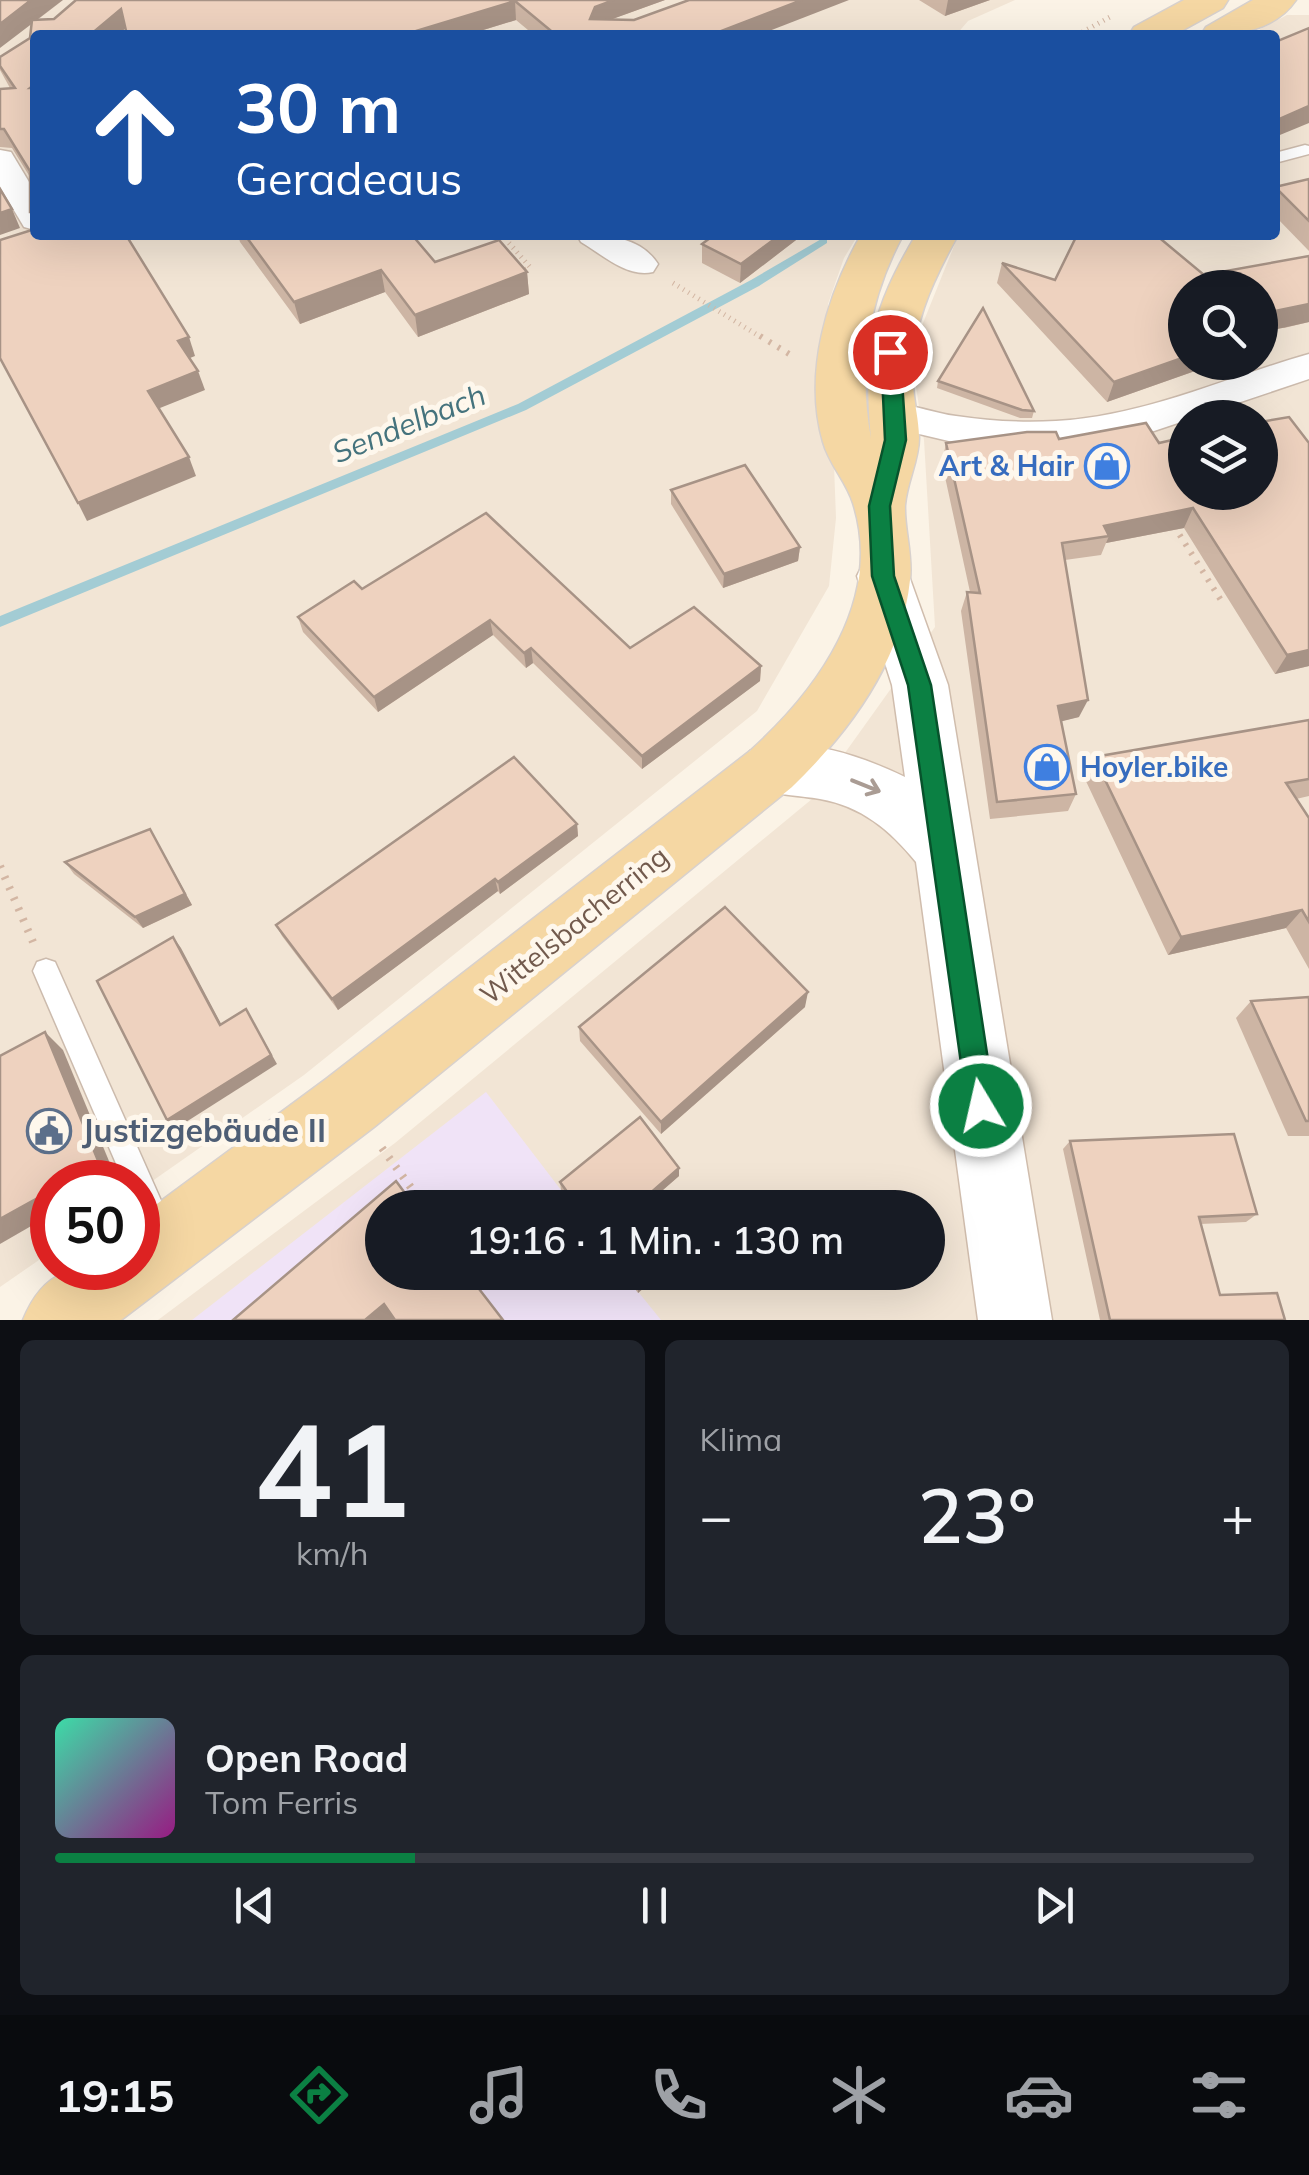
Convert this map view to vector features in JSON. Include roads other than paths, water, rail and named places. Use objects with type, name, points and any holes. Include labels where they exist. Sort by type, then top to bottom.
[{"type":"main road","points":[[1156,30],[1210,0]]},
{"type":"main road","points":[[1227,30],[1278,0]]},
{"type":"main road","name":"Wittelsbacherring","points":[[879,240],[864,264],[841,349],[847,443],[880,506]]},
{"type":"main road","name":"Wittelsbacherring","points":[[160,1245],[350,1104],[770,769],[816,726],[865,648],[883,576],[880,506],[896,440],[889,381],[896,319],[934,240]]},
{"type":"main road","points":[[883,576],[920,685],[941,848],[1015,1320]]},
{"type":"main road","points":[[770,769],[841,776],[878,791],[912,813],[941,848]]},
{"type":"main road","name":"Wittelsbacherring","points":[[60,1320],[100,1290]]},
{"type":"street","points":[[0,158],[30,231]]},
{"type":"street","points":[[601,240],[640,264]]},
{"type":"street","points":[[894,416],[988,437],[1036,438],[1106,430],[1183,412],[1309,366]]},
{"type":"lane","points":[[1280,157],[1308,150]]},
{"type":"lane","points":[[46,970],[111,1160]]},
{"type":"waterway","name":"Sendelbach","points":[[0,622],[522,407],[755,283],[823,241]]},
{"type":"place","name":"Art & Hair","points":[[1107,466]]},
{"type":"place","name":"Hoyler.bike","points":[[1047,767]]},
{"type":"place","name":"Justizgebäude II","points":[[49,1131]]}]
